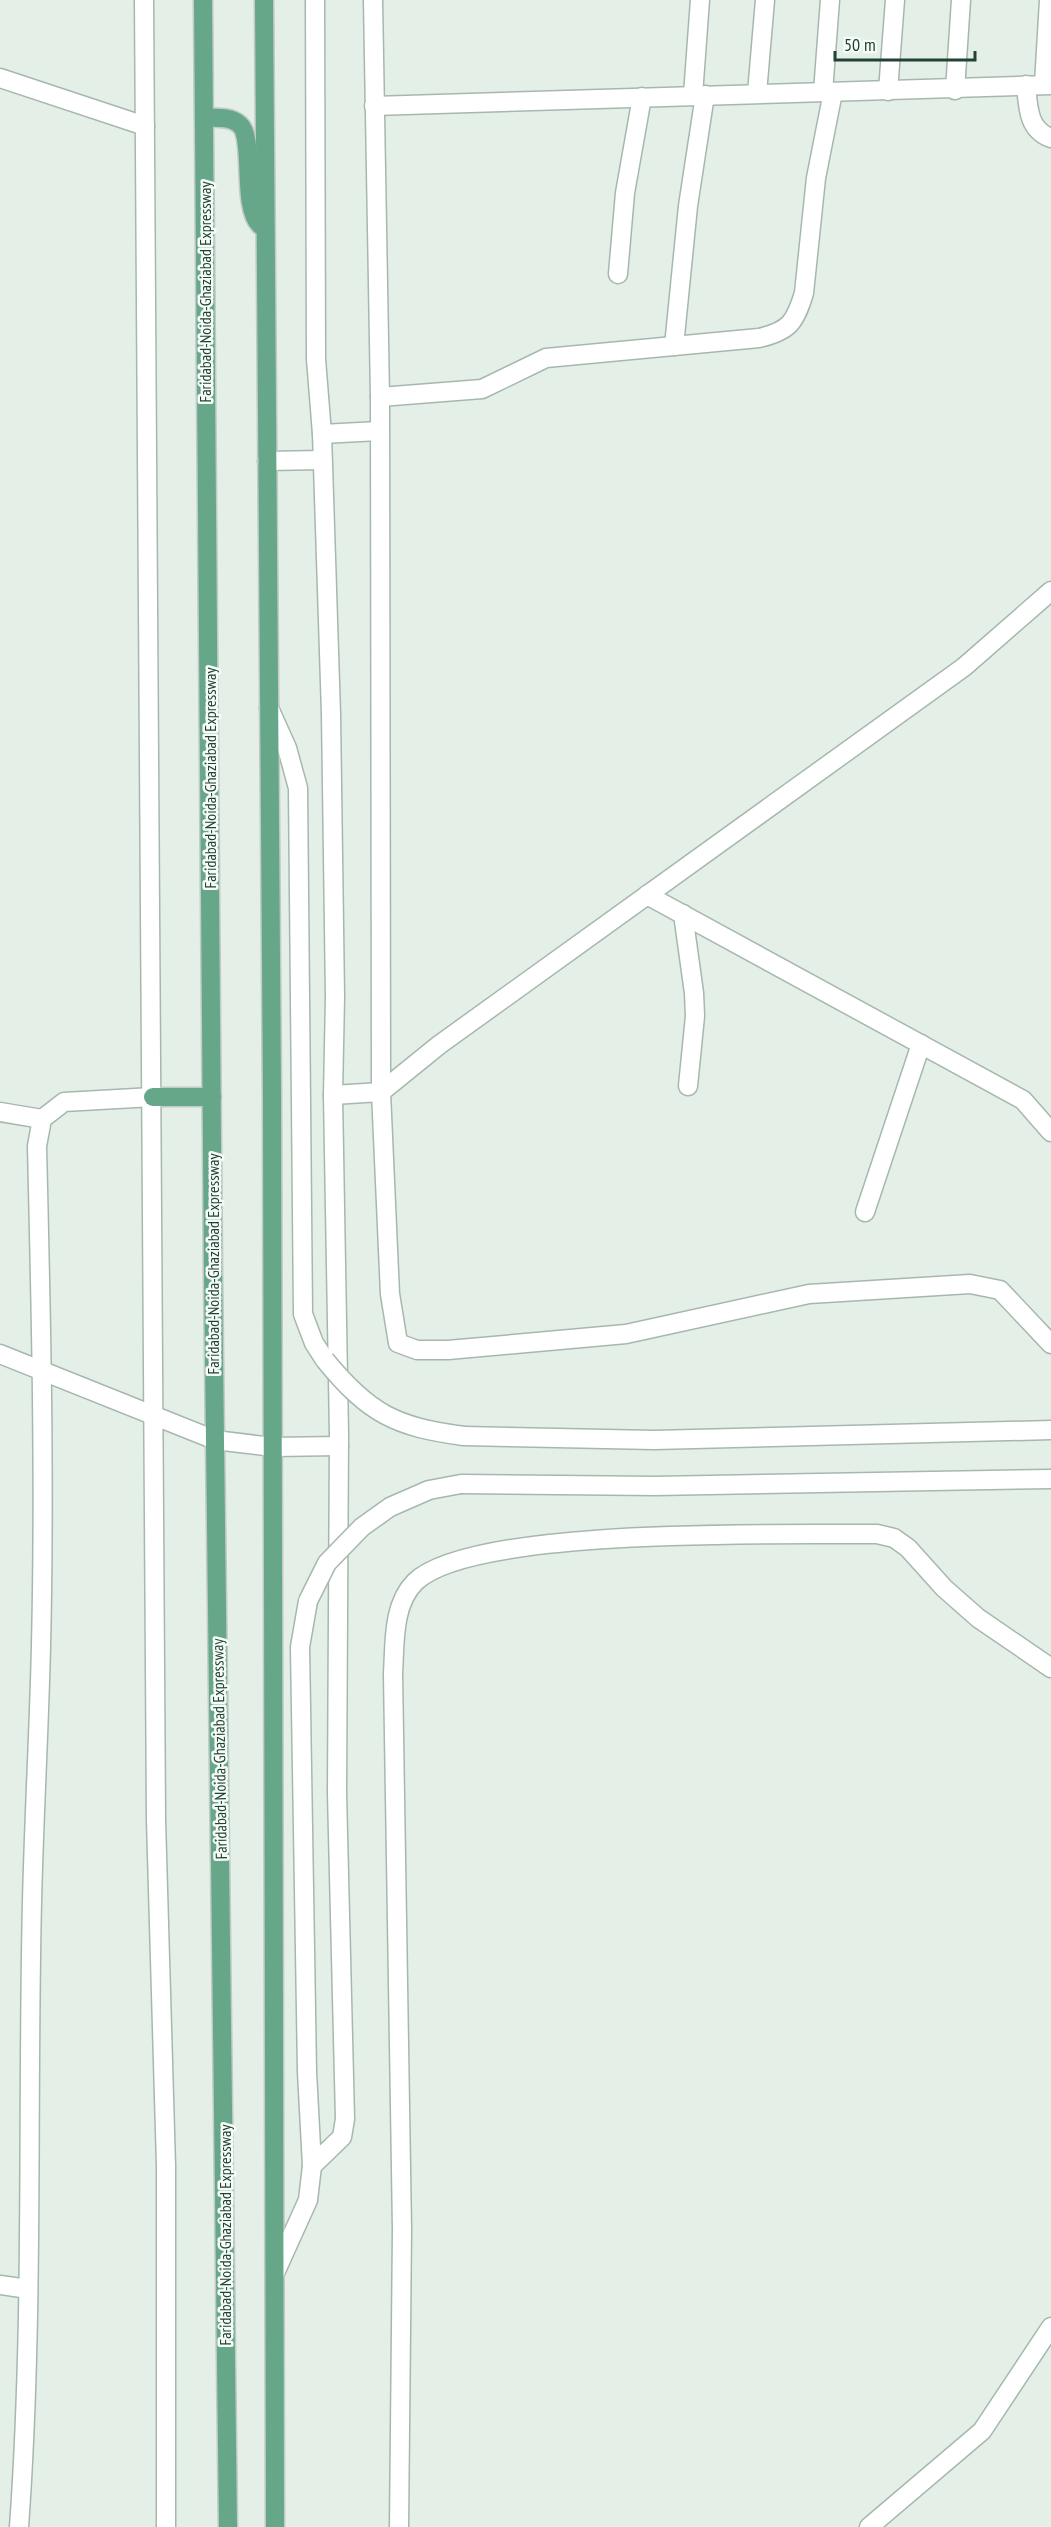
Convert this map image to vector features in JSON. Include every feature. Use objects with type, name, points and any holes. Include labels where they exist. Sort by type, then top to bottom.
[{"type":"main road","name":"Faridabad-Noida-Ghaziabad Expressway","points":[[203,0],[215,1440],[228,2527]]},
{"type":"main road","points":[[264,0],[273,1447],[275,2527]]},
{"type":"main road","points":[[204,118],[229,119],[241,125],[245,132],[255,220],[265,230]]},
{"type":"main road","points":[[153,1097],[212,1097]]},
{"type":"street","points":[[144,0],[156,1820],[166,2166],[166,2527]]},
{"type":"street","points":[[312,2166],[342,2137],[345,2119],[337,1793],[339,1446],[333,1095],[335,997],[331,714],[322,434],[316,359],[315,0]]},
{"type":"street","points":[[373,0],[380,397],[381,1092],[390,1294],[398,1343],[417,1350],[448,1350],[615,1335],[809,1294],[970,1284],[1000,1290],[1051,1344]]},
{"type":"street","points":[[674,346],[699,95],[700,0]]},
{"type":"street","points":[[757,93],[765,0]]},
{"type":"street","points":[[380,397],[482,389],[546,358],[759,338],[781,333],[791,324],[804,293],[828,92],[830,0]]},
{"type":"street","points":[[888,91],[895,0]]},
{"type":"street","points":[[955,90],[962,0]]},
{"type":"street","points":[[1049,0],[1040,85],[1029,112],[1035,128],[1051,138]]},
{"type":"street","points":[[0,78],[145,126]]},
{"type":"street","points":[[374,106],[757,93],[955,90],[1040,85]]},
{"type":"street","points":[[618,274],[625,193],[642,97]]},
{"type":"street","points":[[322,434],[380,431]]},
{"type":"street","points":[[267,461],[322,460]]},
{"type":"street","points":[[333,1095],[381,1092],[440,1045],[964,668],[1051,591]]},
{"type":"street","points":[[269,708],[287,748],[298,788],[303,1314],[314,1343],[325,1360],[362,1400],[383,1416],[420,1430],[464,1436],[654,1440],[1051,1430]]},
{"type":"street","points":[[647,895],[1023,1100],[1051,1132]]},
{"type":"street","points":[[683,914],[694,993],[688,1086]]},
{"type":"street","points":[[866,1212],[921,1044]]},
{"type":"street","points":[[19,2527],[28,2289],[32,1903],[41,1645],[43,1370],[37,1146],[42,1119],[64,1102],[153,1097]]},
{"type":"street","points":[[0,1112],[42,1119]]},
{"type":"street","points":[[0,1354],[215,1440],[273,1447],[339,1446]]},
{"type":"street","points":[[275,2274],[308,2200],[312,2166],[307,2060],[300,1647],[308,1601],[327,1563],[362,1527],[390,1507],[429,1490],[461,1485],[655,1486],[1051,1479]]},
{"type":"street","points":[[399,2527],[402,2230],[393,1673],[396,1624],[405,1595],[414,1583],[429,1571],[483,1555],[568,1542],[666,1536],[877,1534],[894,1538],[908,1548],[945,1588],[978,1618],[1051,1668]]},
{"type":"street","points":[[0,2285],[28,2289]]},
{"type":"street","points":[[869,2527],[982,2431],[1051,2327]]}]
